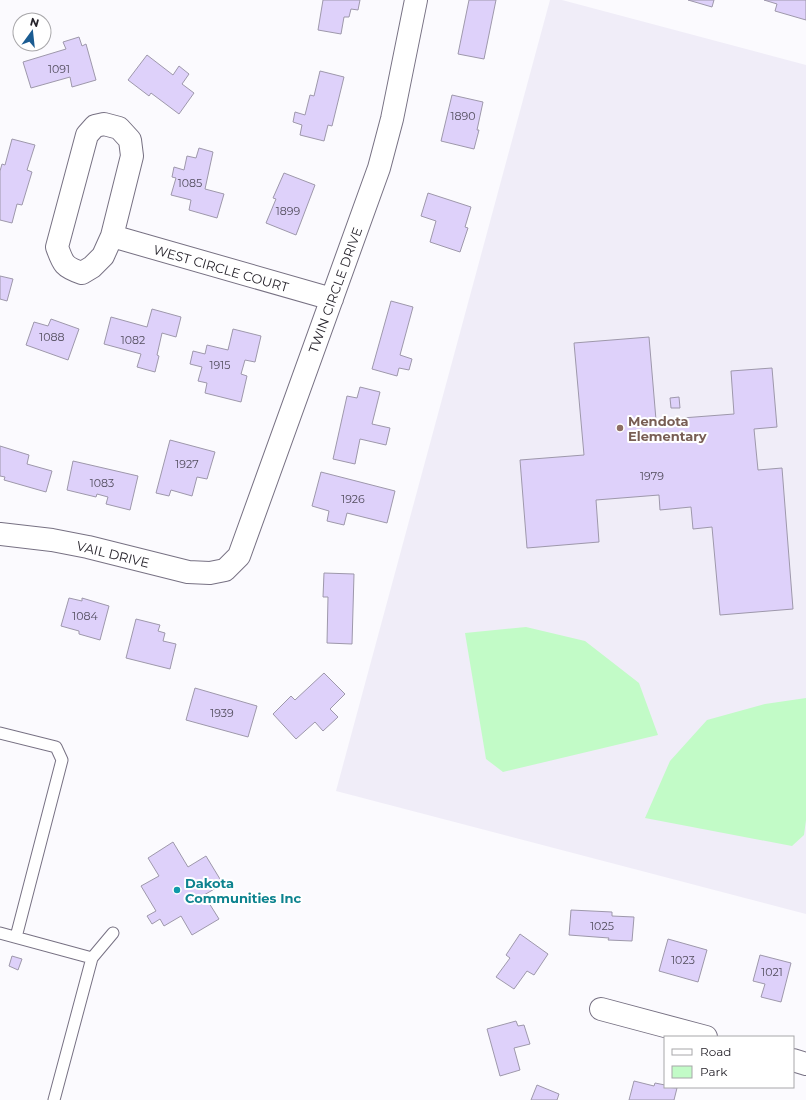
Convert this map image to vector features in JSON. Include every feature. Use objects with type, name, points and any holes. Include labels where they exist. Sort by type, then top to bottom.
[{"type":"street","name":"TWIN CIRCLE DRIVE","points":[[225,570],[239,556],[377,175],[392,120],[416,0]]},
{"type":"street","points":[[104,124],[119,128],[130,140],[132,156],[112,236],[103,256],[92,267],[82,273],[69,268],[62,260],[58,247],[87,135],[95,126],[104,124]]},
{"type":"street","name":"WEST CIRCLE COURT","points":[[112,236],[332,299]]},
{"type":"street","name":"VAIL DRIVE","points":[[0,534],[59,541],[188,572],[210,573],[225,570]]},
{"type":"street","points":[[601,1009],[702,1036]]},
{"type":"street","points":[[794,1060],[806,1064]]},
{"type":"lane","points":[[0,733],[56,747],[62,760],[16,937]]},
{"type":"lane","points":[[54,1100],[92,958],[113,932]]},
{"type":"lane","points":[[0,933],[92,958]]},
{"type":"shaded area","name":"Mendota Elementary","points":[[550,0],[562,0],[806,65],[806,914],[336,791]]},
{"type":"green space","points":[[526,627],[585,641],[639,683],[658,735],[503,772],[486,759],[465,633]]},
{"type":"green space","points":[[806,698],[806,820],[804,835],[792,846],[645,818],[670,761],[707,720],[765,704]]},
{"type":"building","points":[[323,0],[360,0],[358,10],[351,9],[349,17],[344,17],[341,34],[318,30]]},
{"type":"building","points":[[469,0],[496,0],[484,59],[458,54]]},
{"type":"building","points":[[688,0],[714,0],[712,7]]},
{"type":"building","points":[[764,0],[806,0],[806,20],[775,11],[777,4]]},
{"type":"building","points":[[79,37],[82,46],[86,44],[96,80],[72,87],[70,77],[31,88],[23,62],[66,49],[63,42]]},
{"type":"building","points":[[147,55],[173,75],[179,66],[189,74],[182,84],[194,93],[179,114],[151,93],[149,96],[128,80]]},
{"type":"building","points":[[320,71],[344,77],[332,126],[328,125],[324,141],[300,135],[302,125],[293,122],[295,112],[305,115],[310,95],[314,96]]},
{"type":"building","points":[[452,95],[483,102],[477,130],[479,130],[474,149],[441,141]]},
{"type":"building","points":[[12,139],[35,145],[27,170],[32,172],[22,205],[17,204],[12,223],[0,220],[0,171],[2,164],[5,165]]},
{"type":"building","points":[[199,148],[213,152],[205,189],[224,194],[217,218],[189,210],[191,200],[171,195],[176,178],[172,177],[174,167],[184,170],[187,156],[196,158]]},
{"type":"building","points":[[284,173],[315,185],[296,235],[266,223],[276,199],[273,198]]},
{"type":"building","points":[[428,193],[471,207],[465,227],[468,228],[460,252],[430,242],[436,221],[421,216]]},
{"type":"building","points":[[0,276],[13,279],[7,301],[0,299]]},
{"type":"building","points":[[391,301],[413,307],[400,355],[412,359],[409,370],[399,368],[397,376],[372,369]]},
{"type":"building","points":[[152,309],[181,317],[176,337],[162,333],[155,372],[137,367],[141,354],[104,344],[111,317],[147,327]]},
{"type":"building","points":[[51,319],[79,329],[68,360],[26,345],[34,322],[48,326]]},
{"type":"building","points":[[233,329],[261,336],[255,362],[245,360],[241,374],[247,376],[241,402],[205,393],[207,383],[198,381],[202,367],[190,364],[193,351],[205,354],[207,345],[228,350]]},
{"type":"building","points":[[649,337],[656,420],[734,414],[731,371],[772,368],[777,427],[754,429],[758,470],[782,468],[793,609],[720,615],[712,527],[693,529],[691,507],[660,510],[659,495],[596,500],[599,542],[527,548],[520,460],[584,455],[574,343]]},
{"type":"building","points":[[360,387],[380,392],[372,424],[390,428],[386,445],[360,439],[355,464],[333,459],[347,396],[357,398]]},
{"type":"building","points":[[679,397],[680,408],[671,408],[670,398]]},
{"type":"building","points":[[170,440],[215,452],[207,479],[197,477],[192,496],[171,490],[169,496],[156,493]]},
{"type":"building","points":[[0,446],[29,455],[27,464],[52,471],[46,492],[4,480],[5,477],[0,476]]},
{"type":"building","points":[[73,461],[138,476],[130,510],[106,504],[108,497],[97,494],[96,497],[67,490]]},
{"type":"building","points":[[321,472],[395,491],[387,523],[347,513],[344,525],[327,521],[329,511],[312,506]]},
{"type":"building","points":[[324,573],[354,574],[352,644],[327,643],[328,597],[323,597]]},
{"type":"building","points":[[69,598],[82,601],[82,598],[109,606],[100,640],[79,634],[79,631],[61,626]]},
{"type":"building","points":[[136,619],[160,625],[158,631],[165,633],[163,641],[176,644],[170,669],[126,658]]},
{"type":"building","points":[[324,673],[345,694],[330,709],[338,717],[323,731],[315,722],[296,739],[273,714],[291,696],[295,700]]},
{"type":"building","points":[[195,688],[257,706],[248,737],[186,720]]},
{"type":"building","name":"Dakota Communities Inc","points":[[173,842],[188,867],[206,856],[223,884],[204,895],[219,919],[192,935],[181,916],[164,926],[160,919],[152,924],[147,916],[156,911],[141,886],[159,876],[148,858]]},
{"type":"building","points":[[571,910],[612,912],[612,916],[634,917],[632,941],[608,940],[609,938],[569,935]]},
{"type":"building","points":[[520,934],[548,954],[534,975],[527,971],[514,989],[496,977],[510,958],[506,955]]},
{"type":"building","points":[[668,939],[707,950],[698,982],[659,971]]},
{"type":"building","points":[[760,955],[791,963],[781,1002],[761,997],[765,984],[753,981]]},
{"type":"building","points":[[12,956],[22,959],[18,970],[9,966]]},
{"type":"building","points":[[516,1021],[518,1026],[524,1025],[530,1044],[514,1048],[520,1070],[500,1076],[487,1029]]},
{"type":"building","points":[[634,1081],[654,1086],[655,1083],[664,1085],[664,1088],[677,1088],[674,1100],[629,1100]]},
{"type":"building","points":[[537,1085],[559,1094],[557,1100],[531,1100]]},
{"type":"place","name":"Mendota Elementary","points":[[620,428]]},
{"type":"place","name":"Dakota Communities Inc","points":[[177,890]]}]
